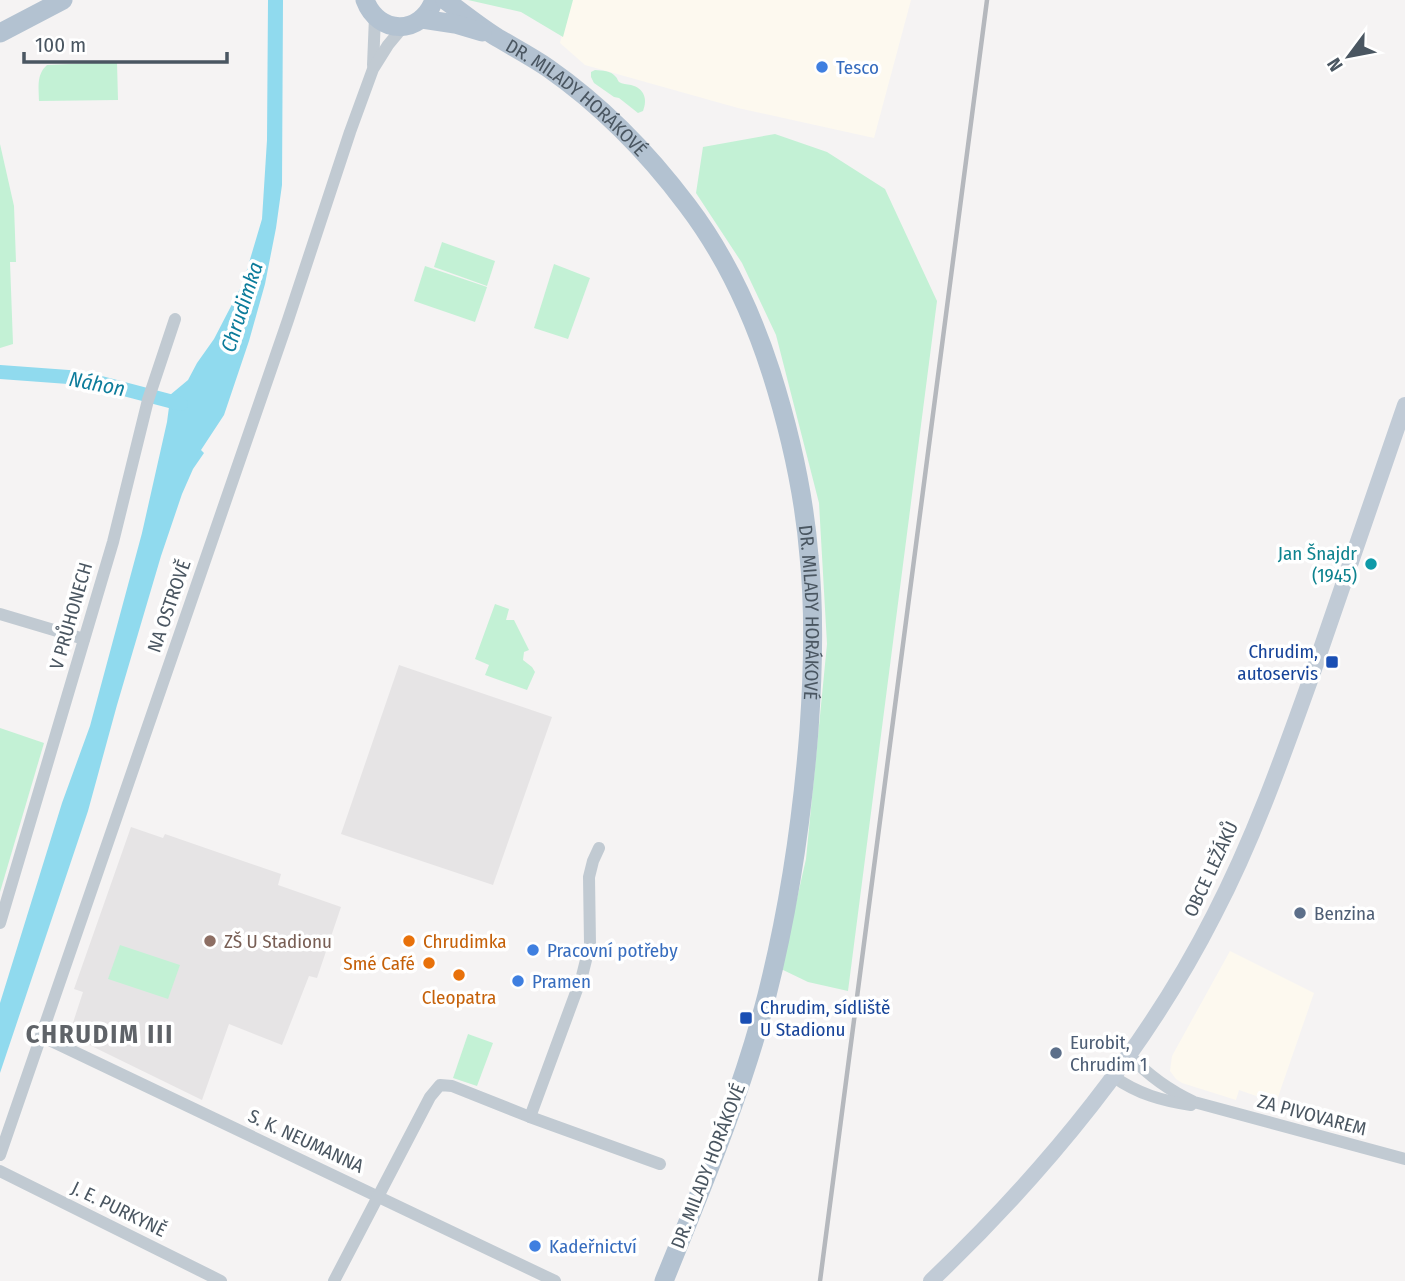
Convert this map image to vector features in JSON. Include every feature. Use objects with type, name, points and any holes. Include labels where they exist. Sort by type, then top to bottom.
[{"type":"main road","points":[[0,22],[55,0]]},
{"type":"main road","points":[[0,33],[63,0]]},
{"type":"main road","points":[[370,8],[383,23],[403,27],[422,19],[429,12],[434,0]]},
{"type":"main road","name":"DR. MILADY HORÁKOVÉ","points":[[445,0],[496,37],[546,66],[604,113],[632,140],[686,203],[710,237],[739,292],[765,355],[799,480],[807,531],[811,591],[811,686],[802,805],[789,892],[766,997],[738,1090],[664,1281]]},
{"type":"main road","name":"DR. MILADY HORÁKOVÉ","points":[[422,19],[455,24],[496,37]]},
{"type":"main road","name":"OBCE LEŽÁKŮ","points":[[931,1281],[1038,1170],[1073,1129],[1114,1077],[1180,978],[1214,915],[1254,829],[1300,707],[1405,405]]},
{"type":"street","name":"NA OSTROVĚ","points":[[370,8],[373,69]]},
{"type":"street","name":"NA OSTROVĚ","points":[[0,1155],[288,320],[350,132],[373,69],[388,44],[403,27]]},
{"type":"street","name":"V PRŮHONECH","points":[[0,923],[116,530],[149,395],[175,319]]},
{"type":"street","points":[[0,614],[84,639]]},
{"type":"street","points":[[530,1117],[589,952],[589,877],[599,848]]},
{"type":"street","name":"S. K. NEUMANNA","points":[[41,1036],[555,1281]]},
{"type":"street","name":"ZA PIVOVAREM","points":[[1129,1055],[1144,1071],[1169,1089],[1194,1102],[1405,1159]]},
{"type":"street","name":"ZA PIVOVAREM","points":[[1114,1077],[1153,1097],[1209,1107]]},
{"type":"street","points":[[334,1281],[430,1097],[440,1085],[452,1086],[660,1164]]},
{"type":"street","name":"J. E. PURKYNĚ","points":[[0,1171],[222,1281]]},
{"type":"shaded area","points":[[571,0],[911,0],[874,138],[738,108],[585,65],[560,43]]},
{"type":"shaded area","points":[[399,665],[552,717],[493,885],[341,834]]},
{"type":"shaded area","name":"ZŠ U Stadionu","points":[[131,827],[163,838],[165,834],[281,874],[278,885],[341,907],[317,978],[309,976],[282,1045],[229,1024],[202,1100],[69,1035],[83,992],[74,989]]},
{"type":"shaded area","points":[[1230,951],[1314,993],[1276,1103],[1239,1090],[1236,1100],[1182,1083],[1170,1071],[1172,1056]]},
{"type":"green space","points":[[468,0],[573,0],[563,37],[521,12]]},
{"type":"green space","points":[[117,62],[118,100],[39,101],[40,77],[47,65]]},
{"type":"green space","points":[[591,72],[609,72],[619,82],[642,91],[645,98],[643,111],[638,113],[594,83]]},
{"type":"green space","points":[[775,134],[827,152],[885,189],[937,301],[848,991],[808,982],[781,969],[806,859],[827,644],[819,503],[776,335],[742,263],[696,193],[703,147]]},
{"type":"green space","points":[[0,144],[14,206],[16,262],[10,262],[13,344],[0,348]]},
{"type":"green space","points":[[442,242],[495,261],[487,286],[434,267]]},
{"type":"green space","points":[[554,264],[590,278],[568,339],[534,328]]},
{"type":"green space","points":[[425,266],[487,287],[475,322],[414,301]]},
{"type":"green space","points":[[495,604],[509,609],[506,620],[514,620],[529,650],[524,652],[523,660],[535,672],[527,690],[485,675],[489,665],[475,659]]},
{"type":"green space","points":[[0,728],[44,743],[0,892]]},
{"type":"green space","points":[[120,945],[180,965],[168,999],[108,979]]},
{"type":"green space","points":[[468,1034],[493,1043],[477,1086],[453,1078]]},
{"type":"water","points":[[268,0],[283,0],[282,185],[265,284],[224,415],[201,450],[204,453],[193,469],[182,494],[161,556],[88,811],[0,1073],[0,1003],[62,803],[90,726],[142,533],[167,422],[169,407],[164,400],[188,380],[214,339],[243,283],[262,219],[267,140]]},
{"type":"waterway","name":"Náhon","points":[[0,372],[82,378],[181,404]]},
{"type":"railway","points":[[820,1281],[987,0]]},
{"type":"place","name":"Tesco","points":[[822,67]]},
{"type":"place","name":"Jan Šnajdr (1945)","points":[[1371,564]]},
{"type":"place","name":"Chrudim, autoservis","points":[[1332,662]]},
{"type":"place","name":"Benzina","points":[[1300,913]]},
{"type":"place","name":"ZŠ U Stadionu","points":[[210,941]]},
{"type":"place","name":"Chrudimka","points":[[409,941]]},
{"type":"place","name":"Pracovní potřeby","points":[[533,950]]},
{"type":"place","name":"Smé Café","points":[[429,963]]},
{"type":"place","name":"Cleopatra","points":[[459,975]]},
{"type":"place","name":"Pramen","points":[[518,981]]},
{"type":"place","name":"Chrudim, sídliště U Stadionu","points":[[746,1018]]},
{"type":"place","name":"Eurobit, Chrudim 1","points":[[1056,1053]]},
{"type":"place","name":"Kadeřnictví","points":[[535,1246]]},
{"type":"district","name":"CHRUDIM III","points":[[100,1034]]}]
